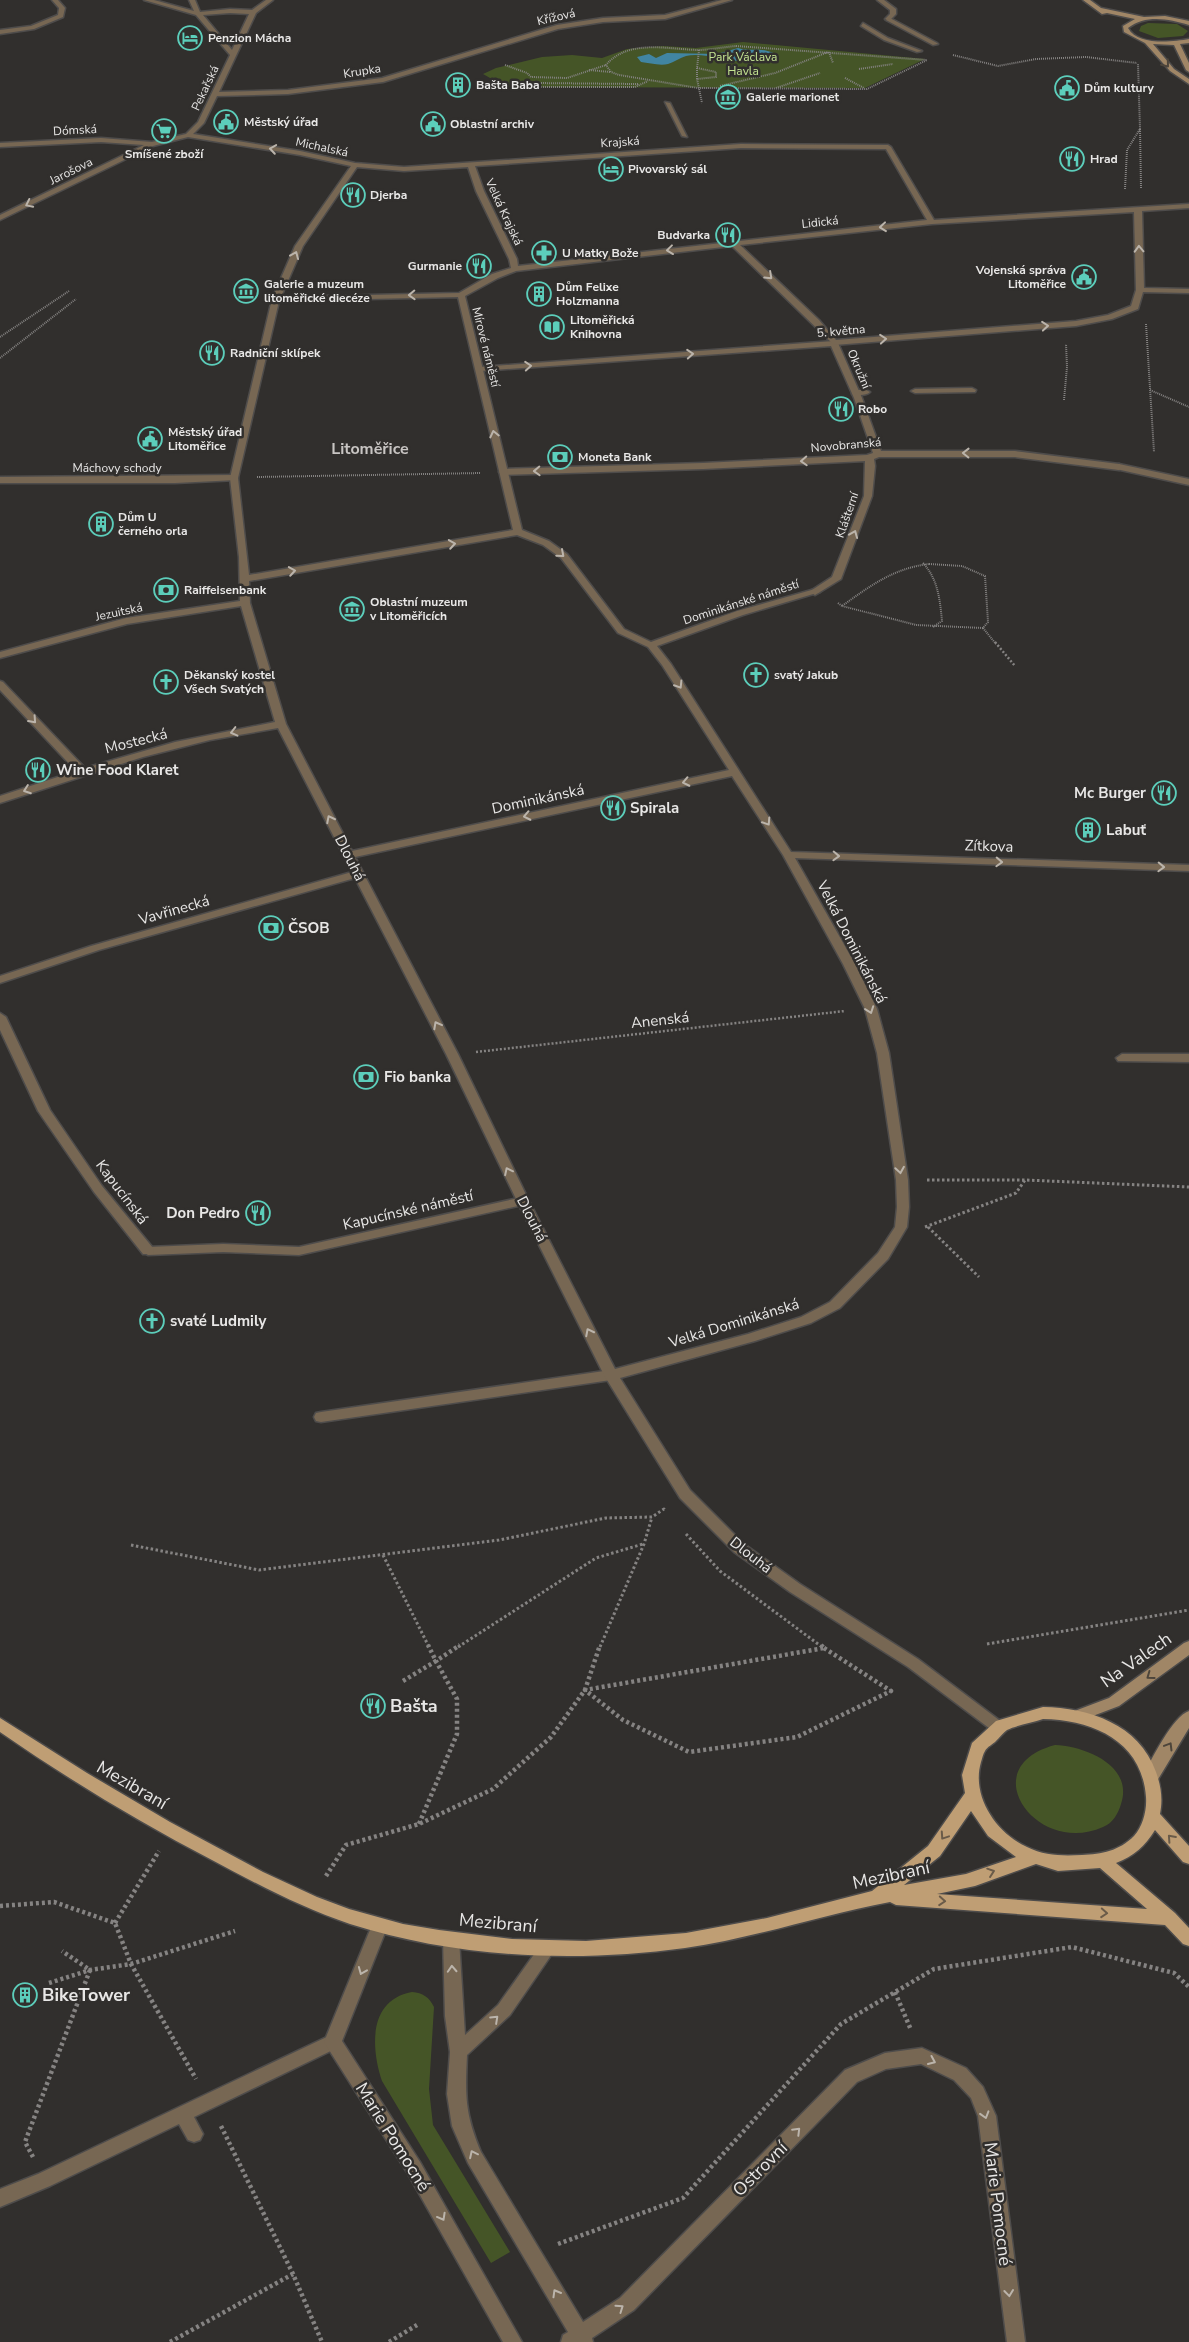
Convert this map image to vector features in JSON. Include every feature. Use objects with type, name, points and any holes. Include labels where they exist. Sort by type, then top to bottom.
[{"type":"main road","points":[[1086,0],[1126,27],[1126,31],[1131,36],[1147,41],[1176,43],[1189,41]]},
{"type":"main road","points":[[1098,9],[1145,18],[1168,18],[1189,23]]},
{"type":"main road","points":[[1126,27],[1129,23],[1145,18]]},
{"type":"main road","points":[[1147,41],[1172,70],[1189,82]]},
{"type":"main road","points":[[1176,43],[1189,70]]},
{"type":"main road","name":"Na Valech","points":[[1077,1716],[1114,1702],[1189,1647]]},
{"type":"main road","points":[[1060,1713],[1077,1716],[1104,1725],[1120,1734],[1144,1763],[1154,1790],[1154,1818],[1137,1843],[1103,1861],[1072,1865],[1034,1858],[1012,1849],[998,1838],[978,1811],[972,1796],[969,1780],[971,1765],[985,1738],[998,1727],[1026,1715],[1060,1713]]},
{"type":"main road","points":[[1150,1776],[1177,1732],[1189,1717]]},
{"type":"main road","name":"Mezibraní","points":[[0,1724],[87,1782],[170,1831],[308,1902],[380,1925],[450,1939],[548,1948],[598,1948],[678,1941],[792,1920],[876,1897],[965,1881],[1034,1858]]},
{"type":"main road","points":[[876,1897],[934,1851],[972,1796]]},
{"type":"main road","points":[[1154,1818],[1189,1857]]},
{"type":"main road","points":[[1103,1861],[1169,1918],[1189,1939]]},
{"type":"main road","points":[[876,1897],[1169,1918]]},
{"type":"street","points":[[0,32],[34,27],[61,16],[62,8],[55,0]]},
{"type":"street","points":[[147,0],[198,14],[230,11],[253,12],[270,0]]},
{"type":"street","points":[[192,0],[198,14],[232,54]]},
{"type":"street","name":"Křížová","points":[[507,42],[557,27],[603,20],[665,16],[729,0]]},
{"type":"street","points":[[880,0],[894,9],[893,14],[888,19],[935,44]]},
{"type":"street","name":"Pekařská","points":[[188,135],[201,123],[253,12]]},
{"type":"street","points":[[863,25],[886,39],[919,51]]},
{"type":"street","name":"Krupka","points":[[216,94],[288,92],[383,80],[507,42]]},
{"type":"street","points":[[667,103],[686,136]]},
{"type":"street","points":[[151,144],[188,135]]},
{"type":"street","name":"Michalská","points":[[188,135],[300,153],[355,165],[299,246],[276,300]]},
{"type":"street","name":"Dómská","points":[[0,145],[101,140],[151,144]]},
{"type":"street","name":"Jarošova","points":[[0,218],[151,144]]},
{"type":"street","name":"Krajská","points":[[355,165],[404,169],[741,146],[888,147],[932,222]]},
{"type":"street","name":"Velká Krajská","points":[[471,165],[480,191],[513,259],[515,269]]},
{"type":"street","name":"Lidická","points":[[461,295],[495,276],[515,269],[932,222],[1189,206]]},
{"type":"street","points":[[1138,209],[1140,290],[1189,291]]},
{"type":"street","name":"Okružní","points":[[733,243],[816,322],[834,343],[855,392],[874,456]]},
{"type":"street","name":"5. května","points":[[480,369],[1061,324],[1107,318],[1129,312],[1135,307],[1140,290]]},
{"type":"street","name":"Mírové náměstí","points":[[276,300],[461,295],[518,532]]},
{"type":"street","points":[[276,300],[234,478],[244,557],[244,579],[518,532]]},
{"type":"street","points":[[915,391],[972,390]]},
{"type":"street","points":[[855,392],[866,392]]},
{"type":"street","name":"Novobranská","points":[[503,472],[703,466],[874,456],[1015,454],[1119,467],[1189,482]]},
{"type":"street","name":"Klášterní","points":[[836,579],[868,496],[874,456]]},
{"type":"street","name":"Máchovy schody","points":[[0,480],[234,478]]},
{"type":"street","name":"Velká Dominikánská","points":[[321,1417],[611,1375],[750,1338],[806,1320],[835,1305],[883,1256],[901,1227],[902,1180],[883,1053],[870,1009],[850,964],[788,855],[652,645],[621,631],[564,556],[546,543],[518,532]]},
{"type":"street","name":"Dlouhá","points":[[244,579],[245,603],[281,724],[452,1054],[523,1201],[611,1375],[686,1494],[739,1548],[795,1588],[913,1663],[998,1727]]},
{"type":"street","name":"Dominikánské náměstí","points":[[652,645],[740,613],[815,592],[836,579]]},
{"type":"street","name":"Jezuitská","points":[[0,655],[126,621],[245,603]]},
{"type":"street","points":[[0,684],[81,770]]},
{"type":"street","name":"Mostecká","points":[[0,800],[81,770],[250,728],[281,724]]},
{"type":"street","name":"Dominikánská","points":[[348,855],[734,772]]},
{"type":"street","name":"Zítkova","points":[[788,855],[1189,868]]},
{"type":"street","name":"Vavřinecká","points":[[0,980],[95,948],[358,874]]},
{"type":"street","name":"Kapucínská","points":[[0,1017],[44,1111],[98,1189],[148,1251],[224,1248],[300,1251]]},
{"type":"street","points":[[1122,1058],[1189,1058]]},
{"type":"street","name":"Kapucínské náměstí","points":[[300,1251],[523,1201]]},
{"type":"street","points":[[0,2198],[44,2180],[333,2042],[380,1925]]},
{"type":"street","points":[[450,1939],[454,2016],[459,2052],[456,2094],[461,2126],[474,2157],[578,2340]]},
{"type":"street","points":[[459,2052],[504,2010],[548,1948]]},
{"type":"street","name":"Marie Pomocné","points":[[333,2042],[414,2168],[513,2342]]},
{"type":"street","name":"Marie Pomocné","points":[[922,2056],[960,2074],[977,2093],[987,2116],[1016,2342]]},
{"type":"street","name":"Ostrovní","points":[[578,2340],[627,2304],[852,2076],[885,2061],[922,2056]]},
{"type":"street","points":[[183,2114],[194,2134]]},
{"type":"path","points":[[497,62],[527,73],[531,77],[567,78],[606,65],[614,54],[657,48],[698,51],[736,46],[828,52]]},
{"type":"path","points":[[698,51],[697,79],[702,103]]},
{"type":"path","points":[[828,52],[833,63]]},
{"type":"path","points":[[715,87],[762,78],[797,66],[828,52]]},
{"type":"path","points":[[955,56],[998,66],[1036,59],[1086,57],[1145,63]]},
{"type":"path","points":[[588,70],[611,72],[632,78],[698,88],[867,89],[927,60]]},
{"type":"path","points":[[1125,201],[1142,199],[1138,63]]},
{"type":"path","points":[[606,65],[611,72]]},
{"type":"path","points":[[697,68],[716,72],[716,76],[697,79]]},
{"type":"path","points":[[772,89],[790,83],[799,77],[820,73]]},
{"type":"path","points":[[551,83],[555,78]]},
{"type":"path","points":[[567,78],[568,83]]},
{"type":"path","points":[[628,84],[632,78]]},
{"type":"path","points":[[845,78],[867,89]]},
{"type":"path","points":[[523,87],[635,87],[649,81]]},
{"type":"path","points":[[533,83],[641,84]]},
{"type":"path","points":[[1124,210],[1126,150],[1140,129]]},
{"type":"path","points":[[0,337],[69,291]]},
{"type":"path","points":[[0,358],[76,299]]},
{"type":"path","points":[[1146,318],[1156,475]]},
{"type":"path","points":[[1061,324],[1067,349],[1064,400]]},
{"type":"path","points":[[1150,390],[1189,408]]},
{"type":"path","points":[[234,478],[503,472]]},
{"type":"path","points":[[923,563],[930,570],[939,596],[942,621],[933,627]]},
{"type":"path","points":[[815,592],[842,606],[916,625],[954,629],[983,628],[988,622],[985,576],[975,568],[968,567],[923,563],[902,568],[886,575],[842,606]]},
{"type":"path","points":[[983,628],[1015,666]]},
{"type":"path","name":"Anenská","points":[[452,1054],[870,1009]]},
{"type":"path","points":[[902,1180],[1025,1180],[1189,1187]]},
{"type":"path","points":[[901,1227],[928,1227],[1016,1193],[1025,1180]]},
{"type":"path","points":[[928,1227],[979,1277]]},
{"type":"path","points":[[131,1545],[260,1570],[499,1540],[606,1518],[652,1517],[664,1509]]},
{"type":"path","points":[[326,1876],[346,1845],[419,1824],[493,1789],[551,1737],[585,1690],[603,1637],[644,1544],[652,1517]]},
{"type":"path","points":[[403,1681],[596,1558],[644,1544]]},
{"type":"path","points":[[383,1555],[457,1699],[457,1734],[419,1824]]},
{"type":"path","points":[[987,1644],[1189,1610]]},
{"type":"path","points":[[824,1648],[891,1691],[797,1737],[688,1752],[623,1720],[585,1690],[824,1648]]},
{"type":"path","points":[[115,1923],[170,1831]]},
{"type":"path","points":[[0,1906],[54,1902],[115,1923],[131,1964],[209,2102],[293,2274],[322,2342]]},
{"type":"path","points":[[49,1983],[90,1970],[131,1964],[234,1931]]},
{"type":"path","points":[[62,1951],[90,1970]]},
{"type":"path","points":[[44,2180],[25,2142],[90,1970]]},
{"type":"path","points":[[895,1992],[922,2056]]},
{"type":"path","points":[[170,2342],[293,2274]]},
{"type":"path","points":[[389,2342],[418,2325]]},
{"type":"green space","points":[[1148,23],[1177,24],[1188,31],[1183,36],[1158,38],[1139,31],[1141,26]]},
{"type":"green space","name":"Park Václava Havla","points":[[743,42],[925,59],[865,88],[506,87],[483,74],[496,68],[542,57],[572,55],[602,58],[627,49],[663,46],[696,48]]},
{"type":"green space","points":[[1055,1745],[1067,1746],[1092,1754],[1104,1760],[1113,1768],[1120,1778],[1123,1790],[1121,1804],[1115,1818],[1110,1823],[1103,1827],[1079,1833],[1056,1830],[1037,1820],[1023,1805],[1016,1789],[1018,1771],[1031,1756]]},
{"type":"green space","points":[[412,1992],[425,1996],[434,2007],[429,2089],[433,2125],[510,2252],[491,2263],[382,2081],[378,2068],[375,2040],[376,2027],[380,2015],[387,2005],[398,1997]]},
{"type":"water","points":[[738,48],[764,50],[773,53],[765,59],[743,62],[707,56],[686,56],[662,65],[641,62],[637,57],[649,54],[656,58],[667,53],[717,54]]},
{"type":"place","name":"Penzion Mácha","points":[[190,38]]},
{"type":"place","name":"Bašta Baba","points":[[458,85]]},
{"type":"place","name":"Dům kultury","points":[[1067,88]]},
{"type":"place","name":"Galerie marionet","points":[[728,97]]},
{"type":"place","name":"Městský úřad","points":[[226,122]]},
{"type":"place","name":"Oblastní archiv","points":[[433,124]]},
{"type":"place","name":"Smíšené zboží","points":[[164,131]]},
{"type":"place","name":"Hrad","points":[[1072,159]]},
{"type":"place","name":"Pivovarský sál","points":[[611,169]]},
{"type":"place","name":"Djerba","points":[[353,195]]},
{"type":"place","name":"Budvarka","points":[[728,235]]},
{"type":"place","name":"U Matky Bože","points":[[544,253]]},
{"type":"place","name":"Gurmanie","points":[[479,266]]},
{"type":"place","name":"Vojenská správa Litoměřice","points":[[1084,277]]},
{"type":"place","name":"Galerie a muzeum litoměřické diecéze","points":[[246,291]]},
{"type":"place","name":"Dům Felixe Holzmanna","points":[[539,294]]},
{"type":"place","name":"Litoměřická Knihovna","points":[[552,327]]},
{"type":"place","name":"Radniční sklípek","points":[[212,353]]},
{"type":"place","name":"Robo","points":[[841,409]]},
{"type":"place","name":"Městský úřad Litoměřice","points":[[150,439]]},
{"type":"place","name":"Moneta Bank","points":[[560,457]]},
{"type":"place","name":"Dům U černého orla","points":[[101,524]]},
{"type":"place","name":"Raiffeisenbank","points":[[166,590]]},
{"type":"place","name":"Oblastní muzeum v Litoměřicích","points":[[352,609]]},
{"type":"place","name":"svatý Jakub","points":[[756,675]]},
{"type":"place","name":"Děkanský kostel Všech Svatých","points":[[166,682]]},
{"type":"place","name":"Wine Food Klaret","points":[[38,770]]},
{"type":"place","name":"Mc Burger","points":[[1164,793]]},
{"type":"place","name":"Spirala","points":[[613,808]]},
{"type":"place","name":"Labuť","points":[[1088,830]]},
{"type":"place","name":"ČSOB","points":[[271,928]]},
{"type":"place","name":"Fio banka","points":[[366,1077]]},
{"type":"place","name":"Don Pedro","points":[[258,1213]]},
{"type":"place","name":"svaté Ludmily","points":[[152,1321]]},
{"type":"place","name":"Bašta","points":[[373,1706]]},
{"type":"place","name":"BikeTower","points":[[25,1995]]},
{"type":"district","name":"Litoměřice","points":[[370,449]]}]
